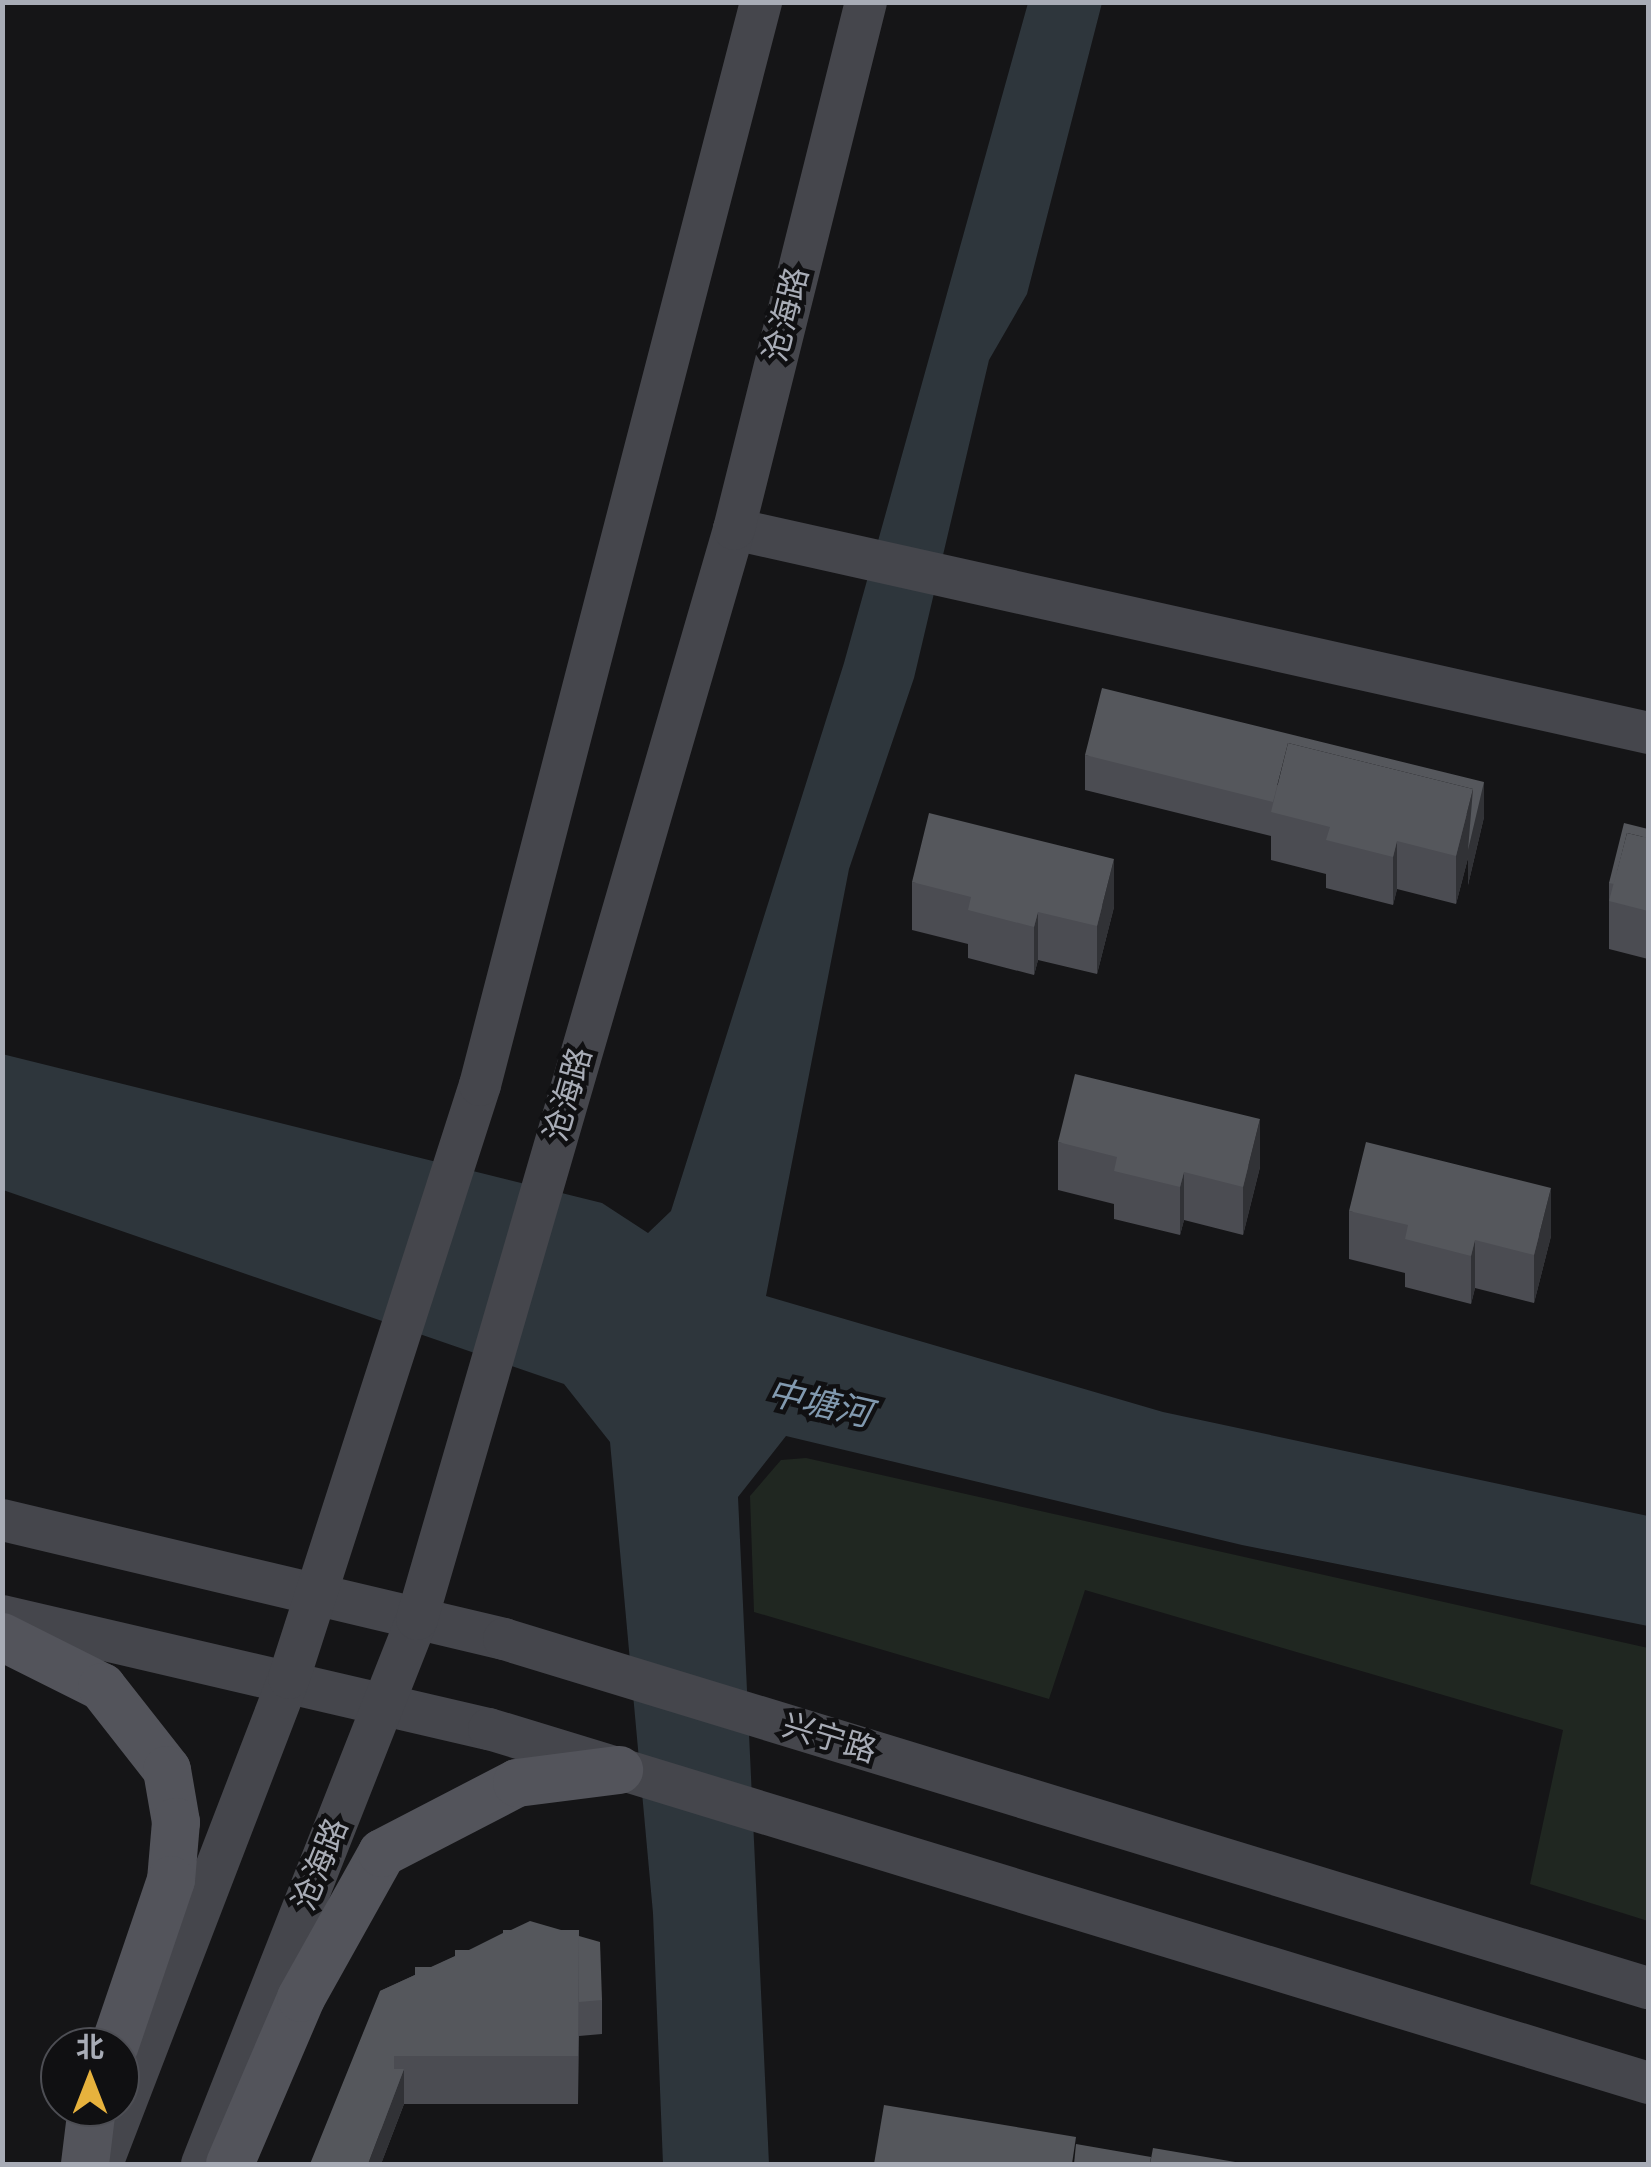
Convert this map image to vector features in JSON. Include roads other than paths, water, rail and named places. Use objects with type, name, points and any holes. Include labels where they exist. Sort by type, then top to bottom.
[{"type":"main road","points":[[102,2164],[289,1678],[450,1180],[761,2]]},
{"type":"main road","name":"沧海路","points":[[202,2164],[390,1702],[417,1618],[734,529],[866,2]]},
{"type":"main road","points":[[734,529],[1648,733]]},
{"type":"main road","name":"兴宁路","points":[[2,1520],[417,1618],[609,1670],[1648,1988]]},
{"type":"main road","points":[[2,1616],[390,1702],[778,1816],[1648,2083]]},
{"type":"main road","points":[[2,1637],[102,1687],[167,1770],[176,1822],[171,1880],[121,2027]]},
{"type":"main road","name":"沧海路","points":[[230,2164],[301,1998],[382,1853],[517,1783],[619,1770]]},
{"type":"main road","points":[[86,2164],[90,2127]]},
{"type":"water","name":"中塘河","points":[[1028,3],[1102,3],[1027,294],[989,360],[914,678],[849,869],[766,1296],[1163,1412],[1648,1516],[1648,1626],[1242,1545],[786,1436],[738,1497],[769,2164],[663,2164],[653,1913],[610,1442],[564,1384],[3,1190],[2,1054],[602,1203],[648,1233],[671,1211],[844,663]]}]
